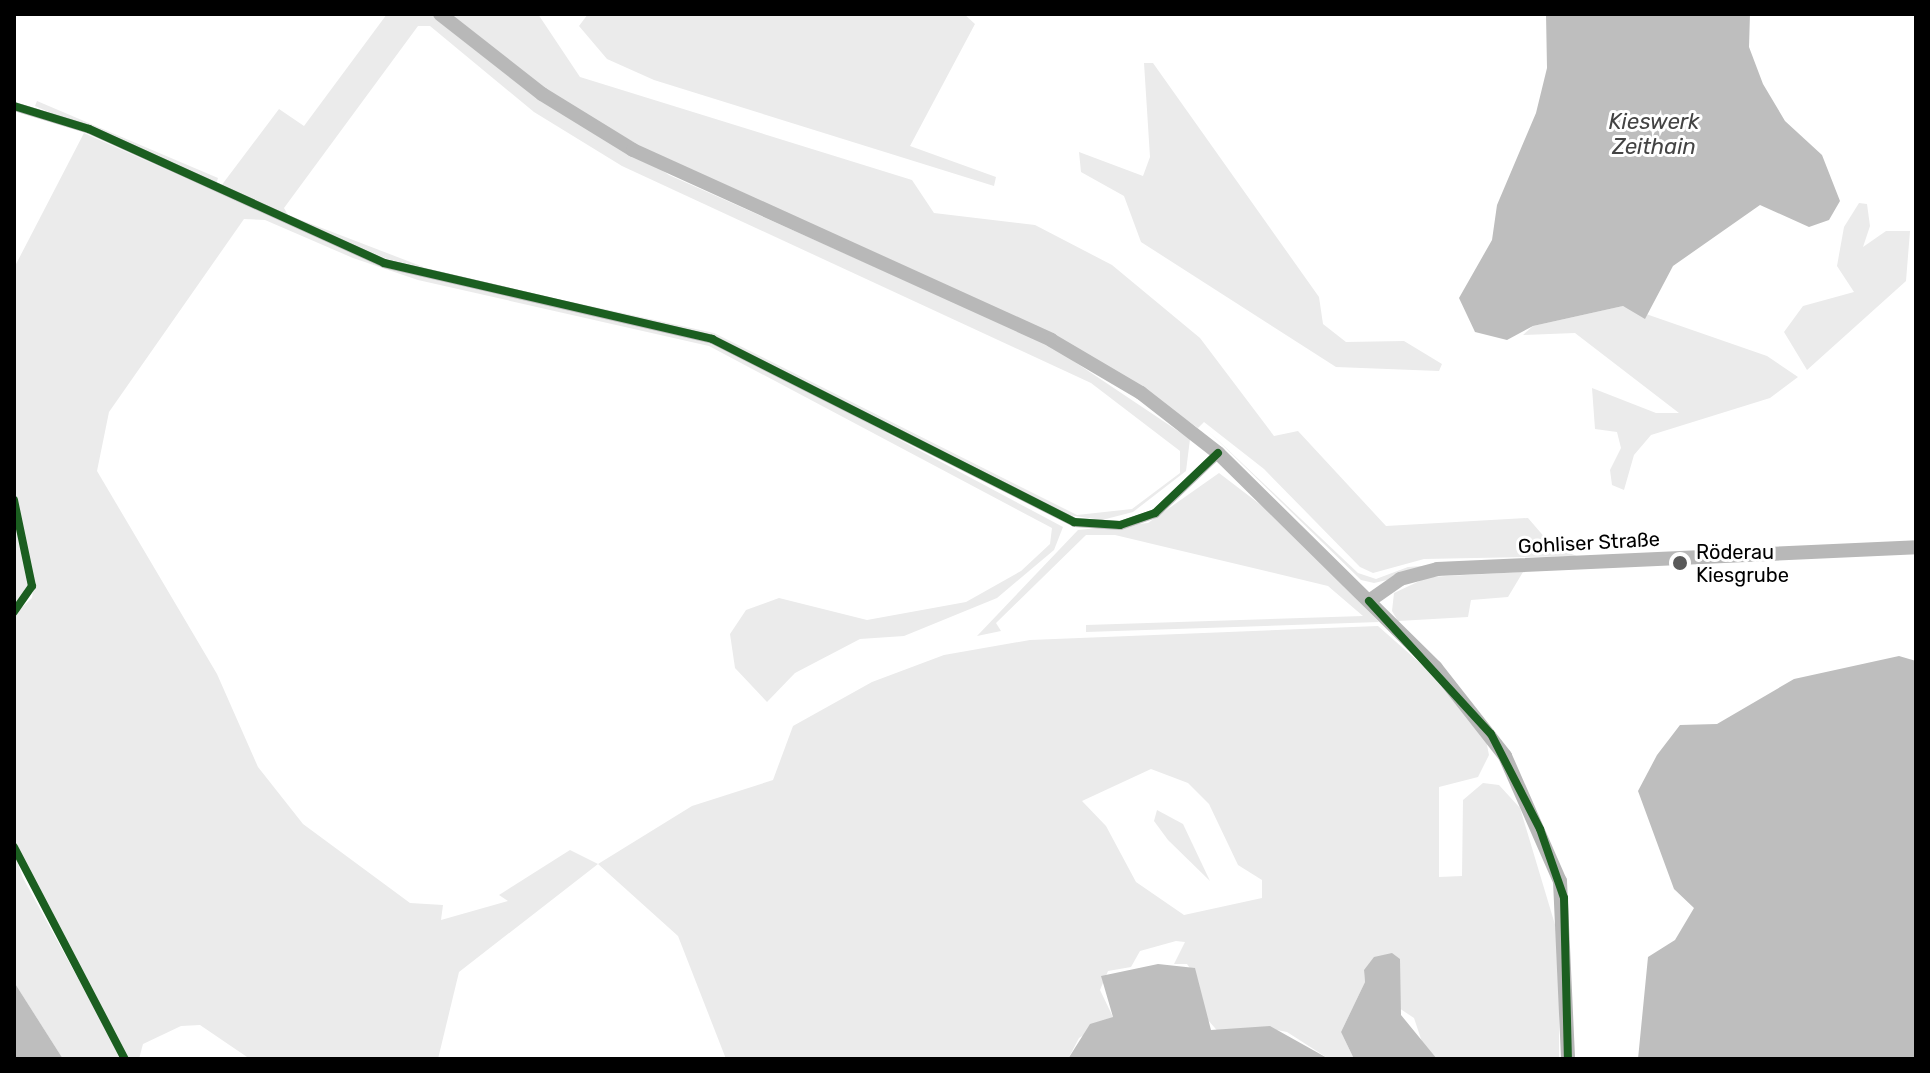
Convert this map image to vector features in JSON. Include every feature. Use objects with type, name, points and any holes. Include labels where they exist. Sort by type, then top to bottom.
[{"type":"main road","points":[[440,14],[542,94],[633,150],[1051,340],[1141,393],[1218,453],[1369,601],[1475,712],[1540,829],[1565,908],[1568,1059]]},
{"type":"main road","name":"Gohliser Straße","points":[[1369,601],[1400,579],[1437,569],[1916,547]]},
{"type":"street","points":[[14,106],[49,115],[384,263],[712,339],[1074,522],[1145,518],[1218,453]]},
{"type":"shaded area","points":[[387,14],[432,14],[669,175],[1048,344],[1190,439],[1186,471],[1133,512],[1102,520],[1068,515],[713,335],[565,300],[714,333],[1077,515],[1132,509],[1180,473],[1180,451],[1091,383],[622,166],[534,112],[430,26],[418,26],[284,208],[288,215],[427,268],[387,259],[221,186],[279,109],[304,126]]},
{"type":"shaded area","points":[[447,14],[538,14],[580,77],[912,180],[934,213],[1035,225],[1112,265],[1200,338],[1274,436],[1298,431],[1386,526],[1528,518],[1553,547],[1577,556],[1424,559],[1373,573],[1360,567],[1264,469],[1204,422],[1198,428],[1130,380],[674,166],[546,91]]},
{"type":"shaded area","points":[[588,14],[964,14],[975,24],[910,146],[996,177],[994,186],[654,80],[607,59],[579,26]]},
{"type":"shaded area","points":[[1144,63],[1153,63],[1319,297],[1323,324],[1346,342],[1404,341],[1442,364],[1439,371],[1336,367],[1141,242],[1124,196],[1081,172],[1079,152],[1143,176],[1150,157]]},
{"type":"shaded area","points":[[37,101],[218,178],[216,185],[35,106]]},
{"type":"shaded area","points":[[84,133],[383,266],[663,328],[711,344],[812,393],[1063,527],[1054,550],[997,598],[904,636],[860,639],[795,673],[767,702],[735,668],[730,634],[746,610],[779,598],[867,620],[966,602],[1021,571],[1050,544],[1052,528],[709,346],[418,280],[353,258],[265,220],[244,219],[109,412],[97,471],[217,674],[258,767],[303,824],[410,903],[443,905],[441,920],[508,901],[499,895],[570,850],[598,864],[459,972],[438,1059],[250,1059],[200,1025],[181,1026],[143,1044],[139,1059],[127,1059],[28,878],[14,836],[14,615],[32,598],[34,583],[14,493],[14,268]]},
{"type":"shaded area","points":[[1859,203],[1867,204],[1870,226],[1863,247],[1886,231],[1910,231],[1906,281],[1807,370],[1784,332],[1803,306],[1854,292],[1837,266],[1844,227]]},
{"type":"shaded area","points":[[1623,306],[1767,356],[1798,377],[1770,398],[1651,435],[1634,455],[1624,490],[1612,485],[1610,470],[1621,448],[1617,432],[1595,429],[1592,388],[1656,413],[1679,413],[1575,333],[1523,335],[1533,326]]},
{"type":"shaded area","points":[[1205,428],[1358,573],[1376,579],[1408,567],[1462,563],[1374,583],[1361,580]]},
{"type":"shaded area","points":[[1219,473],[1274,515],[1379,622],[1086,632],[1086,625],[1363,616],[1328,586],[1115,535],[1086,535],[996,623],[1001,631],[977,636],[1078,530],[1148,523]]},
{"type":"shaded area","points":[[14,507],[29,583],[14,606]]},
{"type":"shaded area","points":[[1523,572],[1508,597],[1471,600],[1468,617],[1398,621],[1392,611],[1394,593],[1428,577]]},
{"type":"shaded area","points":[[1378,626],[1429,671],[1486,740],[1489,755],[1478,777],[1439,787],[1439,877],[1462,876],[1463,800],[1483,783],[1499,785],[1520,808],[1559,938],[1559,1059],[1437,1059],[1423,1045],[1414,1018],[1399,1008],[1400,959],[1364,970],[1365,982],[1341,1032],[1354,1059],[1329,1059],[1287,1032],[1260,1027],[1221,1035],[1201,1012],[1198,980],[1187,964],[1174,964],[1185,942],[1176,941],[1140,951],[1131,967],[1108,971],[1100,990],[1113,1017],[1079,1038],[1068,1059],[726,1059],[678,936],[598,864],[692,806],[773,780],[793,726],[872,682],[944,655],[1030,640]],"holes":[[[1151,769],[1188,783],[1209,804],[1238,865],[1262,880],[1262,898],[1184,915],[1136,882],[1106,826],[1082,801]]]},
{"type":"shaded area","points":[[1157,810],[1183,824],[1210,881],[1168,840],[1154,821]]},
{"type":"shaded area","points":[[14,853],[23,878],[121,1057],[63,1059],[14,982]]},
{"type":"water","name":"Kieswerk Zeithain","points":[[1546,14],[1750,14],[1749,47],[1763,84],[1785,121],[1822,155],[1840,201],[1829,220],[1809,227],[1760,205],[1673,266],[1645,319],[1623,306],[1533,326],[1507,340],[1475,332],[1459,298],[1492,240],[1497,205],[1536,113],[1547,68]]},
{"type":"water","points":[[1899,656],[1916,661],[1916,1059],[1638,1059],[1648,957],[1675,940],[1694,908],[1674,889],[1638,791],[1657,755],[1680,725],[1717,724],[1794,679]]},
{"type":"water","points":[[1392,953],[1400,959],[1401,1015],[1437,1059],[1354,1059],[1341,1032],[1365,982],[1364,970],[1374,957]]},
{"type":"water","points":[[1158,964],[1195,968],[1211,1030],[1270,1026],[1329,1059],[1068,1059],[1090,1024],[1113,1017],[1101,976]]},
{"type":"water","points":[[14,982],[63,1059],[14,1059]]},
{"type":"cycle path","points":[[14,106],[89,129],[384,263],[712,339],[1074,522],[1120,525],[1155,513],[1218,453]]},
{"type":"cycle path","points":[[14,500],[32,586],[14,612]]},
{"type":"cycle path","points":[[1369,601],[1491,734],[1540,829],[1564,898],[1568,1059]]},
{"type":"cycle path","points":[[14,847],[125,1059]]},
{"type":"place","name":"Röderau Kiesgrube","points":[[1680,563]]}]
